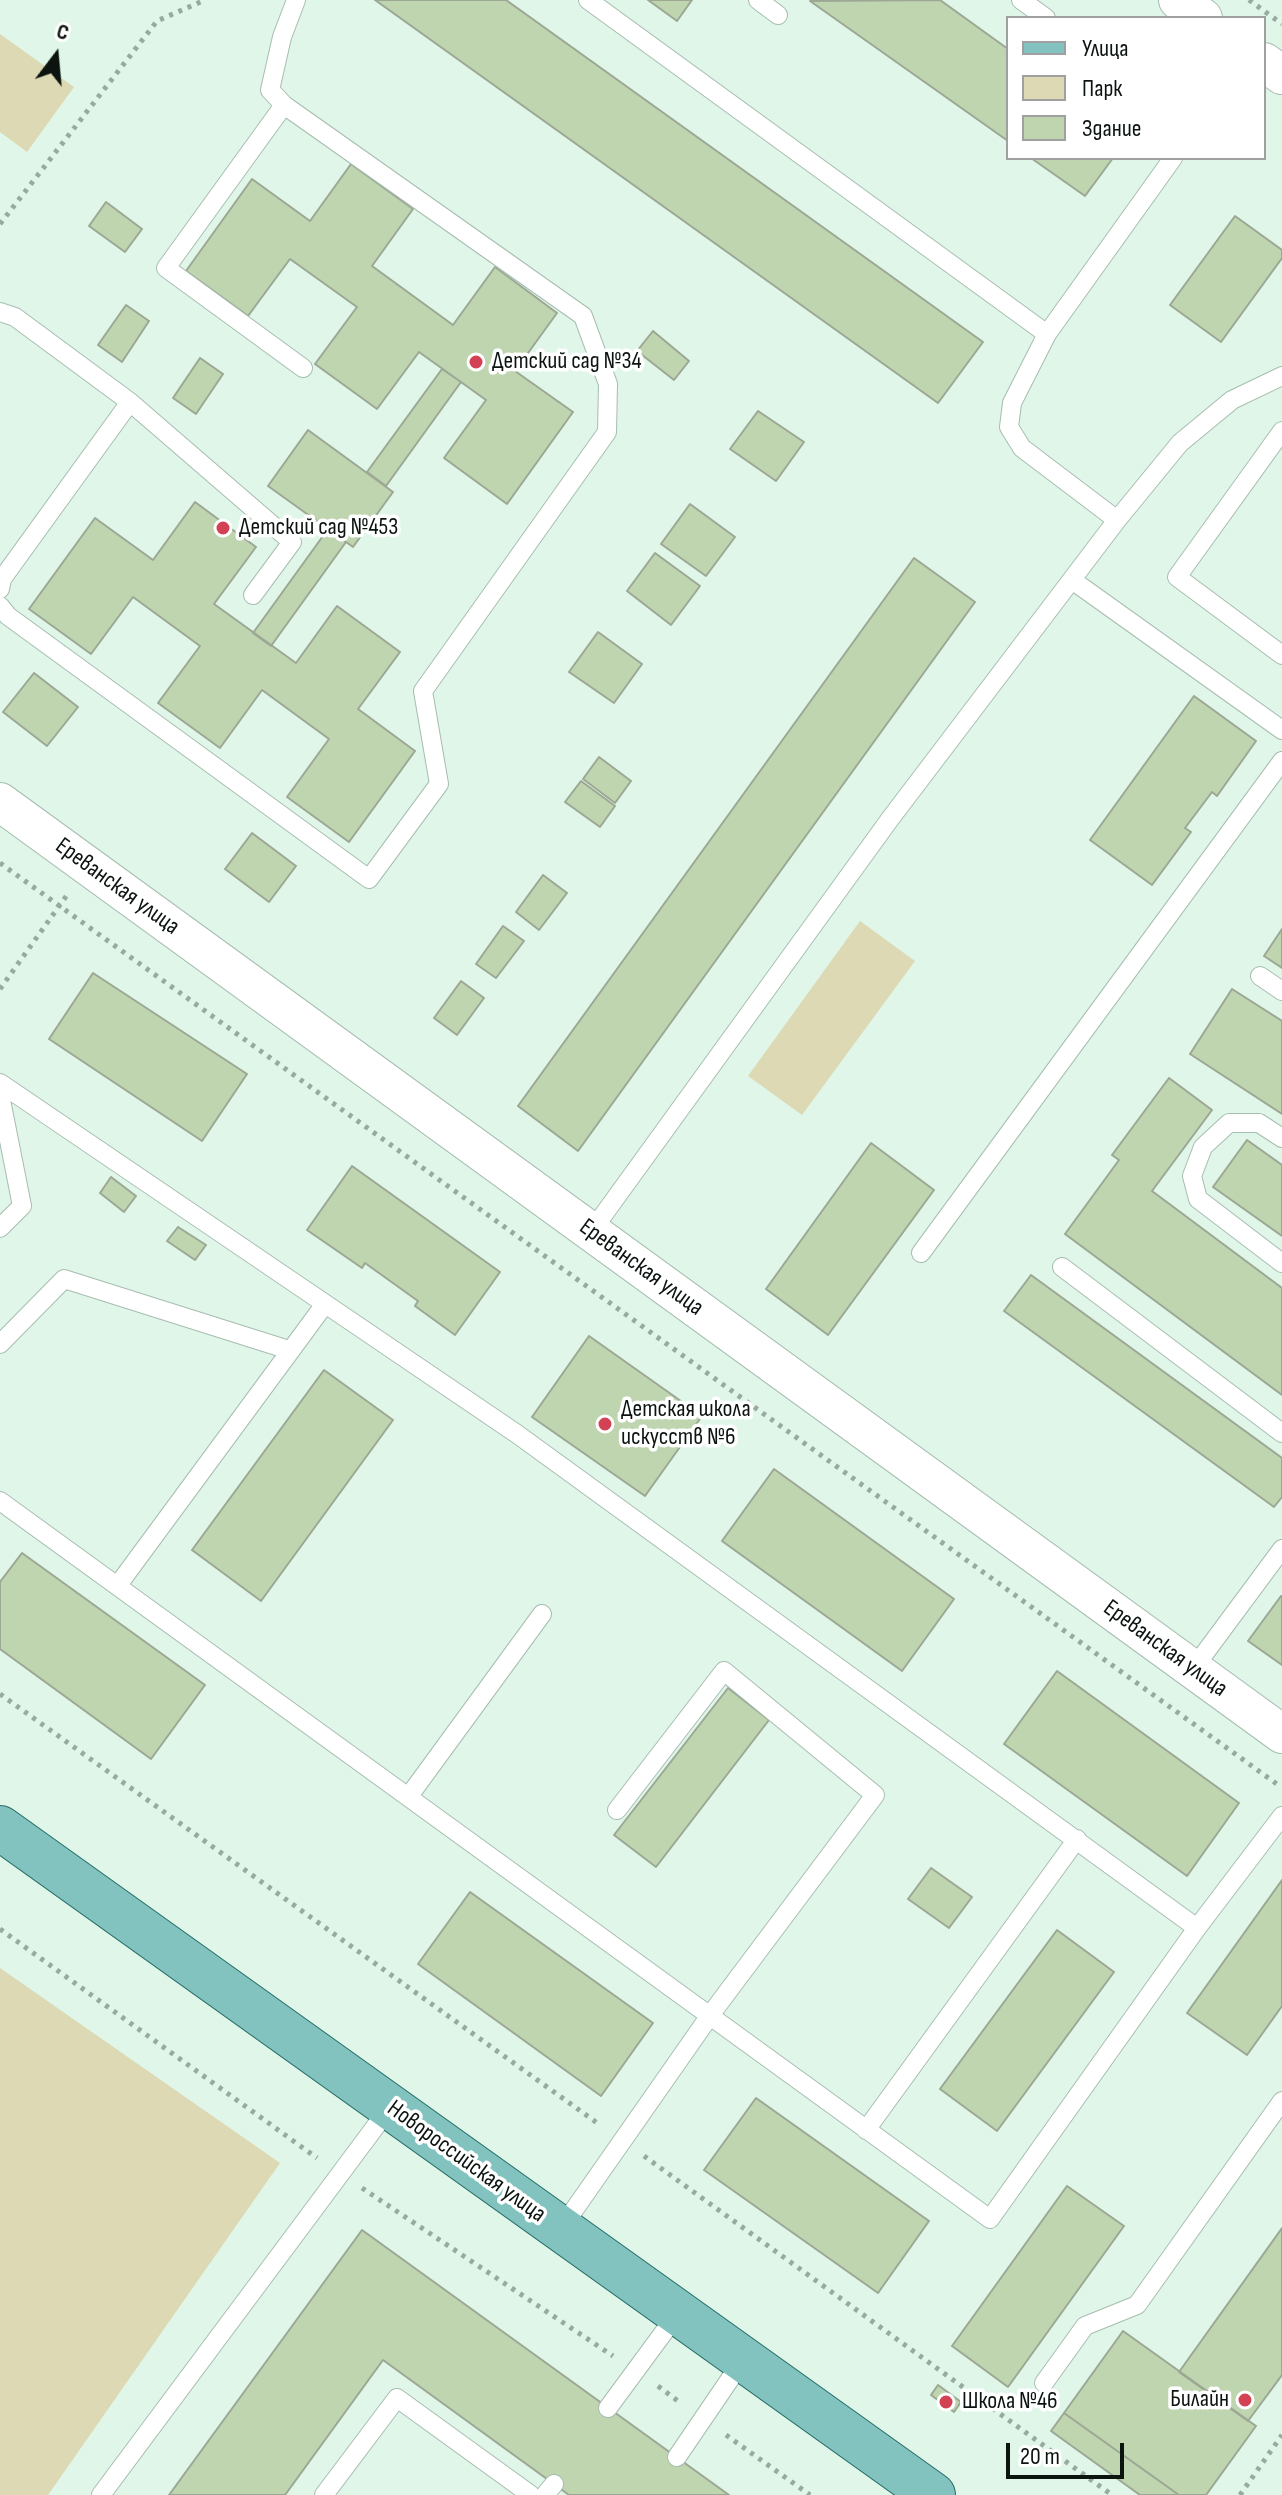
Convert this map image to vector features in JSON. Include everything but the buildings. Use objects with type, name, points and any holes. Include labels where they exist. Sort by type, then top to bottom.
[{"type":"main road","name":"Новороссийская улица","points":[[0,1828],[933,2495]]},
{"type":"street","points":[[1178,0],[1200,16]]},
{"type":"street","name":"Ереванская улица","points":[[0,802],[1282,1734]]},
{"type":"lane","points":[[0,606],[8,616],[369,879],[439,784],[423,691],[607,432],[608,384],[583,316],[284,105],[270,90],[282,37],[296,0]]},
{"type":"lane","points":[[758,0],[778,15]]},
{"type":"lane","points":[[1021,0],[1043,16]]},
{"type":"lane","points":[[597,3],[1047,334]]},
{"type":"lane","points":[[284,105],[166,268],[303,368]]},
{"type":"lane","points":[[1117,520],[1022,448],[1009,427],[1012,403],[1047,334],[1172,160]]},
{"type":"lane","points":[[0,312],[15,317],[130,402],[292,542],[253,595]]},
{"type":"lane","points":[[591,1232],[890,819],[1117,520],[1180,443],[1232,400],[1282,376]]},
{"type":"lane","points":[[0,589],[2,579],[130,402]]},
{"type":"lane","points":[[1282,431],[1177,577],[1282,655]]},
{"type":"lane","points":[[1072,580],[1282,730]]},
{"type":"lane","points":[[921,1253],[1282,761]]},
{"type":"lane","points":[[1260,976],[1282,991]]},
{"type":"lane","points":[[0,1083],[517,1434],[1197,1928]]},
{"type":"lane","points":[[0,1095],[22,1206],[0,1228]]},
{"type":"lane","points":[[1282,1138],[1259,1123],[1229,1123],[1203,1147],[1192,1176],[1198,1199],[1282,1263]]},
{"type":"lane","points":[[1062,1267],[1282,1433]]},
{"type":"lane","points":[[0,1344],[64,1279],[289,1350]]},
{"type":"lane","points":[[118,1585],[325,1304]]},
{"type":"lane","points":[[0,1501],[990,2219],[1197,1928],[1282,1816]]},
{"type":"lane","points":[[1193,1669],[1282,1549]]},
{"type":"lane","points":[[409,1796],[542,1614]]},
{"type":"lane","points":[[560,2230],[711,2014],[875,1795],[724,1671],[617,1810]]},
{"type":"lane","points":[[866,2130],[1077,1839]]},
{"type":"lane","points":[[1044,2383],[1085,2326],[1137,2305],[1282,2101]]},
{"type":"lane","points":[[101,2495],[390,2107]]},
{"type":"lane","points":[[608,2408],[678,2313]]},
{"type":"lane","points":[[677,2457],[743,2360]]},
{"type":"lane","points":[[324,2495],[397,2398],[531,2495]]},
{"type":"path","points":[[0,224],[157,21],[205,0]]},
{"type":"path","points":[[1249,0],[1282,24]]},
{"type":"path","points":[[0,863],[1282,1788]]},
{"type":"path","points":[[0,989],[89,866]]},
{"type":"path","points":[[0,1694],[1112,2495]]},
{"type":"path","points":[[0,1929],[340,2174],[635,2370],[810,2495]]},
{"type":"path","points":[[1240,2495],[1282,2435]]},
{"type":"green space","points":[[0,34],[74,87],[27,152],[0,132]]},
{"type":"green space","points":[[860,921],[915,961],[802,1115],[748,1076]]},
{"type":"green space","points":[[0,1968],[280,2163],[48,2495],[0,2495]]},
{"type":"place","name":"Детский сад №34","points":[[476,362]]},
{"type":"place","name":"Детский сад №453","points":[[223,528]]},
{"type":"place","name":"Детская школа искусств №6","points":[[605,1424]]},
{"type":"place","name":"Билайн","points":[[1245,2400]]},
{"type":"place","name":"Школа №46","points":[[946,2402]]}]
